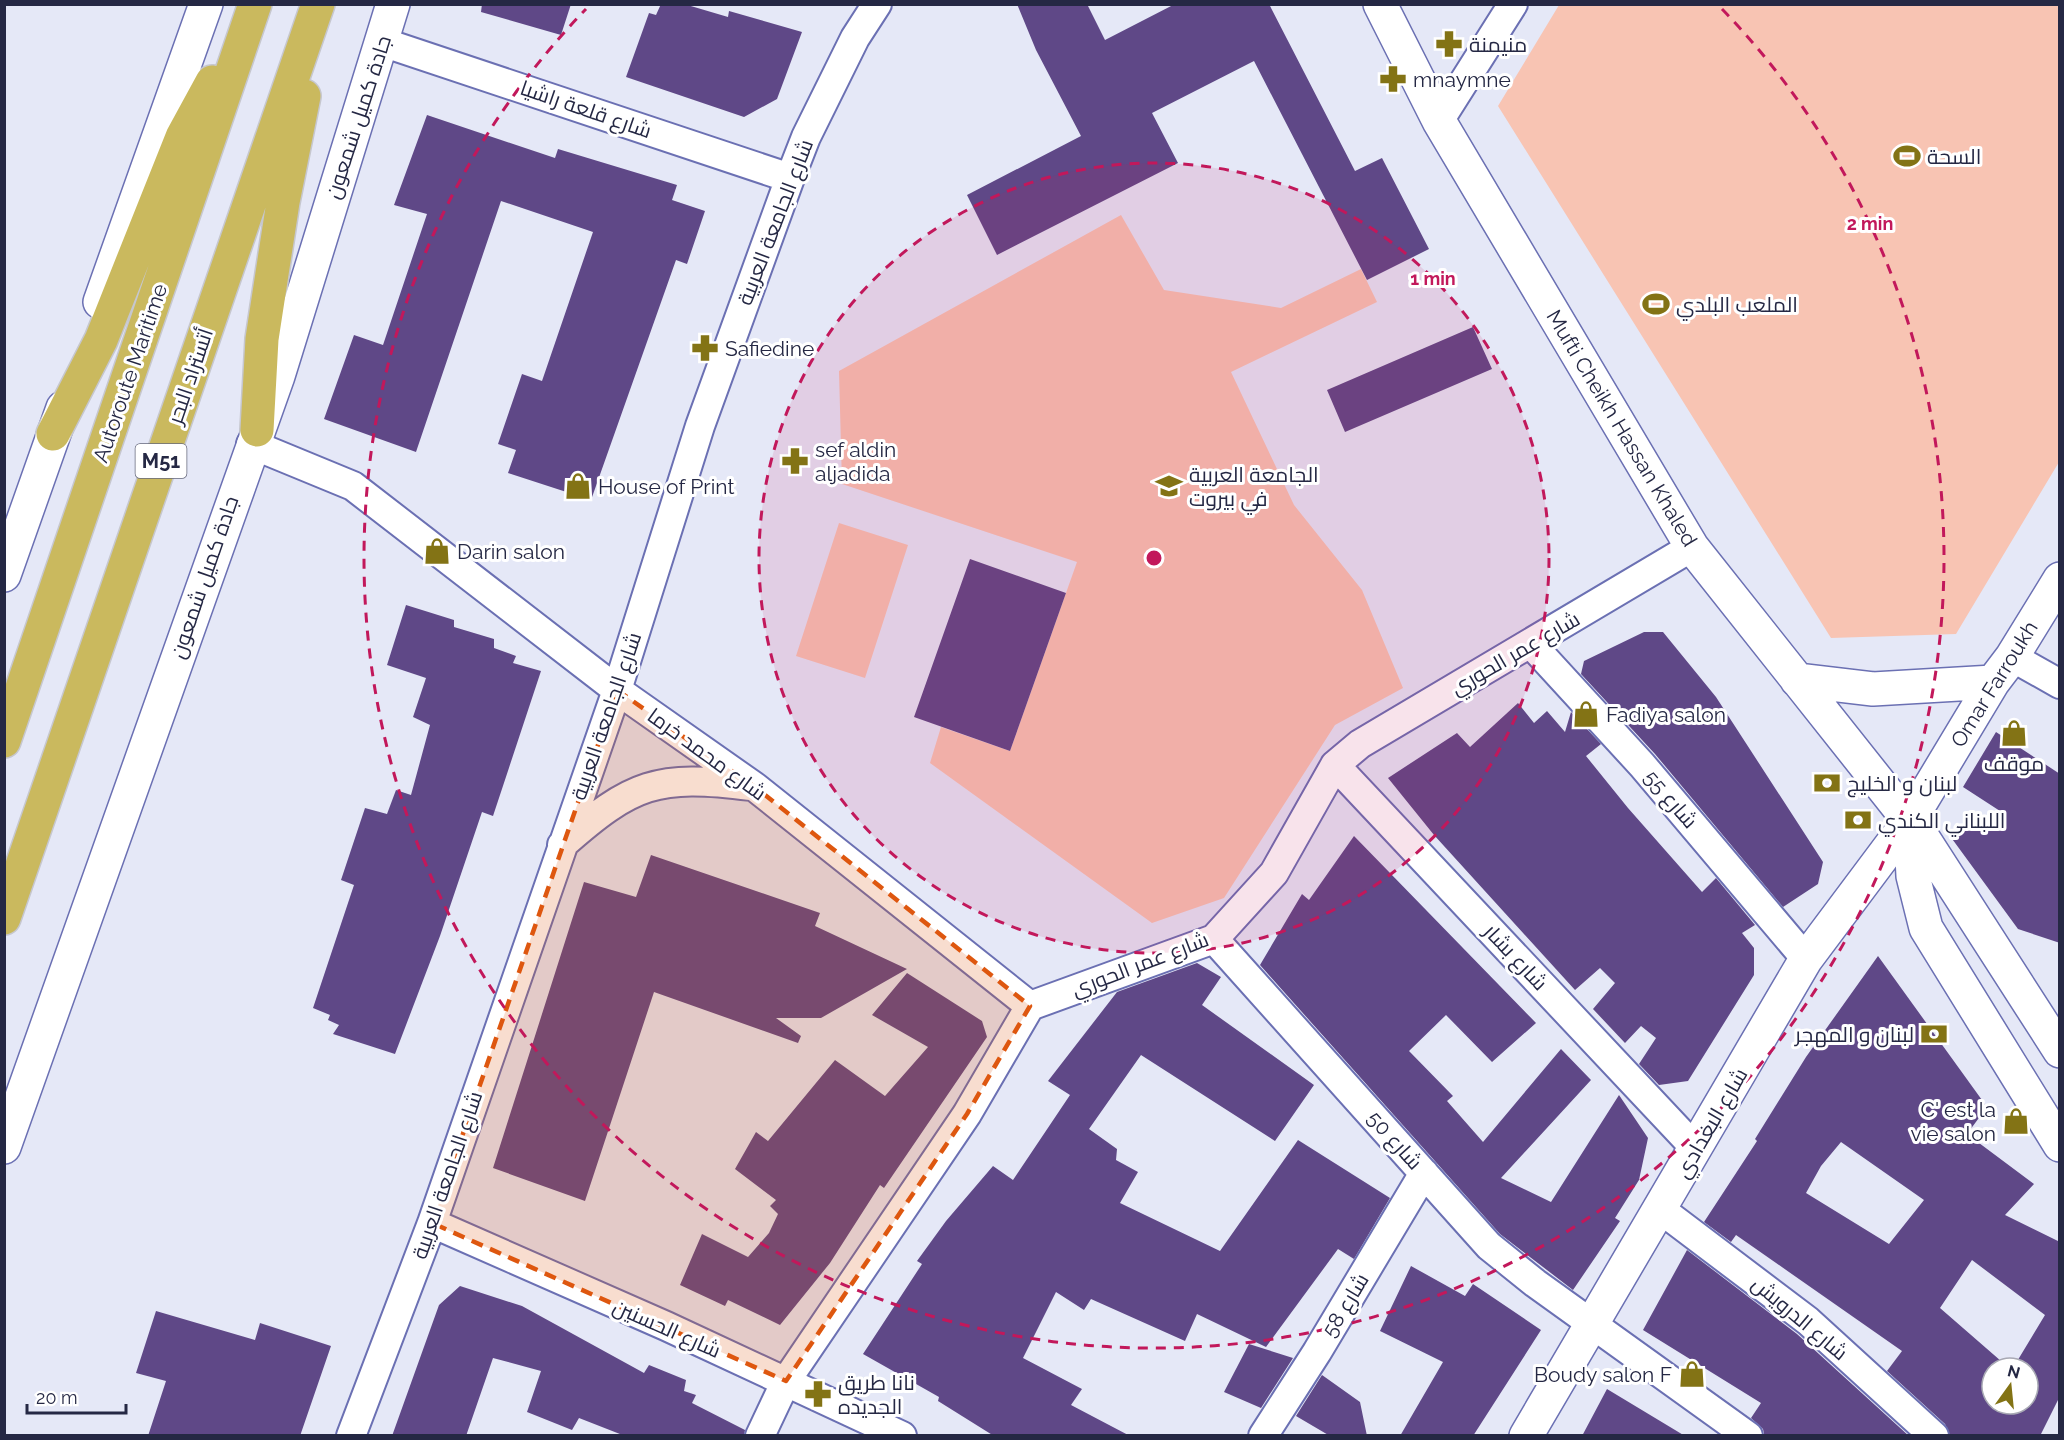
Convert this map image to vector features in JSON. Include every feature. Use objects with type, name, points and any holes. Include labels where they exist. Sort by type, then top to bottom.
[{"type":"highway","name":"أتستراد البحر","points":[[4,918],[318,4]]},
{"type":"highway","points":[[254,437],[262,339],[283,201],[323,4]]},
{"type":"highway","points":[[53,435],[101,340],[182,137],[254,6]]},
{"type":"highway","name":"Autoroute Maritime","points":[[4,741],[254,6]]},
{"type":"main road","points":[[4,575],[206,4]]},
{"type":"main road","name":"جادة كميل شمعون","points":[[4,1147],[254,437],[278,376],[393,4]]},
{"type":"main road","name":"Mufti Cheikh Hassan Khaled","points":[[1380,4],[1439,121],[1692,547],[1910,820],[2060,1051]]},
{"type":"main road","name":"Omar Farroukh","points":[[1910,820],[2060,579]]},
{"type":"main road","points":[[1797,680],[1881,689],[2002,670]]},
{"type":"main road","points":[[1910,820],[1913,876],[1926,928],[2060,1145]]},
{"type":"main road","name":"شارع البغدادي","points":[[1526,1436],[1806,959],[1910,820]]},
{"type":"street","name":"شارع الجامعة العربية","points":[[351,1436],[432,1223],[560,846],[617,690],[700,426],[790,178],[806,137],[855,39],[877,4]]},
{"type":"street","points":[[1439,121],[1513,4]]},
{"type":"street","name":"شارع قلعة راشيا","points":[[382,42],[790,178]]},
{"type":"street","name":"شارع محمد خرما","points":[[254,437],[352,486],[617,690],[755,787],[1030,1006]]},
{"type":"street","name":"شارع عمر الحوري","points":[[1030,1006],[1214,939],[1274,873],[1335,765],[1360,744],[1692,547]]},
{"type":"street","name":"شارع 55","points":[[1531,644],[1642,765],[1806,959]]},
{"type":"street","points":[[2002,670],[2060,684]]},
{"type":"street","name":"شارع بشار","points":[[1335,765],[1696,1149]]},
{"type":"street","points":[[560,846],[596,815],[641,788],[695,780],[755,787]]},
{"type":"street","name":"شارع 50","points":[[1214,939],[1489,1246],[1592,1324],[1748,1436]]},
{"type":"street","points":[[760,1436],[786,1381],[967,1114],[1030,1006]]},
{"type":"street","name":"شارع 58","points":[[1263,1436],[1317,1352],[1424,1173]]},
{"type":"street","name":"شارع الدرويش","points":[[1660,1209],[1808,1321],[1934,1436]]},
{"type":"street","name":"شارع الحسنين","points":[[432,1223],[786,1381],[902,1436]]},
{"type":"highlighted area","points":[[617,690],[755,787],[1030,1006],[967,1114],[786,1381],[432,1223]]},
{"type":"shaded area","points":[[1559,5],[2059,5],[2059,462],[1956,634],[1831,638],[1498,106]]},
{"type":"shaded area","points":[[1121,215],[1164,290],[1281,308],[1361,269],[1377,302],[1231,372],[1294,505],[1362,590],[1403,688],[1335,725],[1224,898],[1152,923],[930,763],[941,727],[1010,751],[1077,562],[842,484],[839,371]]},
{"type":"shaded area","points":[[839,523],[908,545],[865,678],[796,656]]},
{"type":"building","points":[[482,4],[571,4],[561,35],[481,12]]},
{"type":"building","points":[[661,4],[684,4],[728,17],[729,11],[802,32],[777,99],[744,117],[626,77],[649,13],[656,15]]},
{"type":"building","points":[[1017,4],[1087,4],[1105,40],[1175,4],[1269,4],[1355,171],[1382,158],[1429,249],[1367,280],[1254,61],[1152,113],[1178,163],[997,255],[967,195],[1081,136],[1036,50]]},
{"type":"building","points":[[427,115],[555,158],[558,149],[677,185],[672,200],[705,211],[687,264],[676,260],[591,500],[508,473],[516,450],[498,444],[522,374],[542,381],[593,232],[501,201],[416,452],[324,419],[354,335],[383,345],[427,214],[394,205]]},
{"type":"building","points":[[1473,327],[1492,369],[1345,432],[1327,390]]},
{"type":"building","points":[[970,559],[1066,593],[1010,751],[914,717]]},
{"type":"building","points":[[406,605],[454,620],[454,627],[494,639],[494,648],[516,656],[513,663],[541,671],[493,816],[482,812],[440,936],[395,1054],[333,1034],[339,1025],[328,1020],[330,1015],[313,1008],[354,885],[341,880],[365,808],[387,814],[396,790],[411,795],[430,725],[413,717],[426,678],[387,665]]},
{"type":"building","points":[[1644,632],[1663,632],[1716,697],[1823,862],[1818,884],[1783,907],[1655,754],[1581,674],[1584,661]]},
{"type":"building","points":[[1518,703],[1534,723],[1547,711],[1565,732],[1571,712],[1601,744],[1586,756],[1628,808],[1702,892],[1716,878],[1755,925],[1742,933],[1754,948],[1754,975],[1688,1081],[1659,1085],[1639,1064],[1656,1038],[1641,1026],[1625,1043],[1593,1009],[1615,983],[1600,968],[1575,990],[1434,835],[1388,778],[1457,733],[1470,747]]},
{"type":"building","points":[[1996,732],[2060,774],[2060,943],[2018,929],[1950,836],[2000,811],[1963,787]]},
{"type":"building","points":[[1354,836],[1536,1023],[1492,1062],[1446,1015],[1409,1051],[1453,1096],[1447,1101],[1483,1142],[1561,1049],[1591,1080],[1501,1178],[1551,1202],[1619,1095],[1648,1138],[1639,1180],[1615,1218],[1620,1221],[1573,1290],[1500,1234],[1260,965],[1302,894],[1309,900]]},
{"type":"building","points":[[651,855],[820,913],[815,926],[907,969],[821,1018],[776,1018],[801,1036],[798,1043],[654,992],[585,1201],[493,1168],[584,882],[636,897]]},
{"type":"building","points":[[1878,956],[1987,1107],[1967,1134],[2034,1184],[2005,1215],[2060,1242],[2060,1396],[2040,1436],[1950,1436],[1945,1424],[1887,1371],[1902,1351],[1736,1235],[1731,1242],[1704,1222],[1757,1141],[1755,1139],[1806,1057]],"holes":[[[1841,1142],[1924,1200],[1889,1244],[1806,1193],[1821,1166]],[[1972,1260],[2045,1315],[2020,1356],[2040,1356],[2040,1416],[1980,1416],[1980,1356],[1995,1356],[1940,1308]]]},
{"type":"building","points":[[1197,963],[1221,977],[1202,1005],[1314,1085],[1275,1141],[1141,1055],[1089,1129],[1117,1149],[1116,1160],[1138,1172],[1120,1203],[1220,1251],[1298,1140],[1390,1198],[1354,1259],[1338,1249],[1266,1347],[1197,1314],[1185,1341],[1091,1299],[1084,1310],[1056,1292],[1023,1358],[1082,1389],[1071,1405],[1130,1436],[994,1436],[938,1401],[939,1397],[863,1354],[922,1264],[917,1261],[946,1221],[993,1166],[1013,1180],[1070,1095],[1048,1081],[1117,992]]},
{"type":"building","points":[[907,973],[982,1021],[987,1037],[884,1188],[880,1185],[830,1263],[780,1325],[728,1300],[725,1306],[680,1285],[702,1234],[748,1257],[769,1233],[778,1214],[770,1206],[776,1200],[735,1169],[756,1132],[768,1141],[835,1060],[885,1096],[928,1047],[872,1015]]},
{"type":"building","points":[[1687,1250],[1797,1334],[1909,1436],[1764,1434],[1763,1429],[1751,1418],[1761,1403],[1643,1330]]},
{"type":"building","points":[[1411,1266],[1465,1296],[1473,1284],[1541,1330],[1473,1436],[1400,1436],[1443,1362],[1380,1331]]},
{"type":"building","points":[[460,1286],[522,1306],[644,1373],[649,1365],[686,1380],[684,1391],[696,1395],[692,1403],[745,1430],[744,1436],[625,1436],[579,1418],[572,1430],[527,1412],[541,1371],[493,1358],[466,1436],[392,1436],[439,1305]]},
{"type":"building","points":[[156,1311],[255,1340],[260,1323],[331,1346],[300,1436],[148,1436],[166,1381],[136,1373]]},
{"type":"building","points":[[1249,1344],[1293,1358],[1261,1408],[1224,1392]]},
{"type":"building","points":[[1322,1375],[1360,1402],[1367,1436],[1330,1436],[1296,1416]]},
{"type":"building","points":[[1607,1389],[1685,1436],[1582,1436]]},
{"type":"place","name":"منيمنة","points":[[1449,44]]},
{"type":"place","name":"mnaymne","points":[[1393,79]]},
{"type":"place","name":"السحة","points":[[1907,156]]},
{"type":"place","name":"الملعب البلدي","points":[[1656,304]]},
{"type":"place","name":"Safiedine","points":[[705,348]]},
{"type":"place","name":"sef aldin aljadida","points":[[795,461]]},
{"type":"place","name":"House of Print","points":[[578,486]]},
{"type":"place","name":"الجامعة العربية في بيروت","points":[[1169,486]]},
{"type":"place","name":"Darin salon","points":[[437,551]]},
{"type":"place","name":"Fadiya salon","points":[[1586,714]]},
{"type":"place","name":"موقف","points":[[2014,733]]},
{"type":"place","name":"لبنان و الخليج","points":[[1827,783]]},
{"type":"place","name":"اللبناني الكندي","points":[[1858,820]]},
{"type":"place","name":"لبنان و المهجر","points":[[1934,1034]]},
{"type":"place","name":"C' est la vie salon","points":[[2016,1121]]},
{"type":"place","name":"Boudy salon F","points":[[1692,1374]]},
{"type":"place","name":"نانا طريق الجديده","points":[[818,1394]]}]
